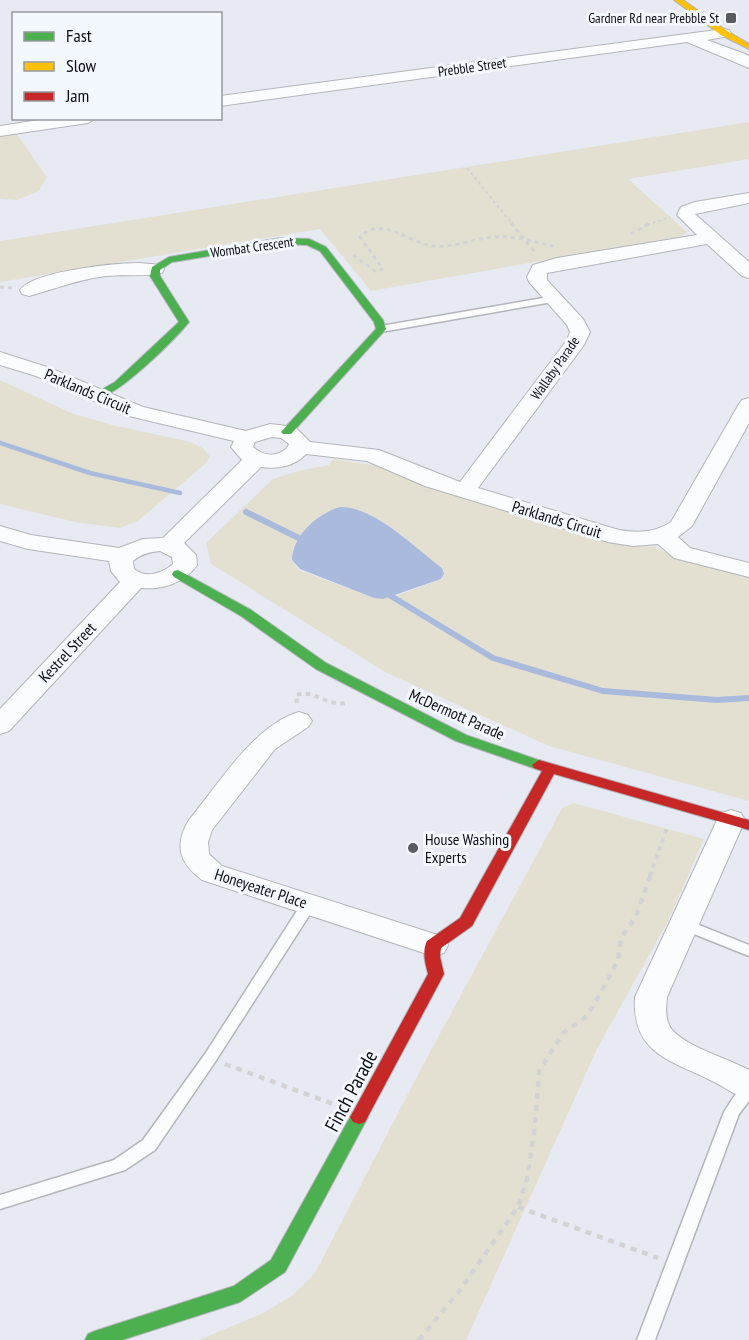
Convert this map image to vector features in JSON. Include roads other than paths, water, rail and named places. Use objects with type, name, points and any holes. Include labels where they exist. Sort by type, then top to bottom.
[{"type":"street","points":[[678,0],[749,54]]},
{"type":"street","points":[[724,33],[749,47]]},
{"type":"street","name":"Prebble Street","points":[[222,101],[724,33]]},
{"type":"street","points":[[689,38],[740,57],[749,63]]},
{"type":"street","points":[[0,131],[74,120]]},
{"type":"street","points":[[749,198],[696,207],[687,211],[686,215],[749,272]]},
{"type":"street","name":"Wallaby Parade","points":[[465,490],[577,341],[580,332],[576,323],[536,277],[540,269],[709,238]]},
{"type":"street","name":"Wombat Crescent","points":[[155,269],[169,260],[280,241],[309,242],[323,249],[379,322],[381,329]]},
{"type":"street","points":[[29,290],[69,276],[125,267],[155,269],[154,276],[184,322],[119,384],[98,396]]},
{"type":"street","points":[[247,438],[242,447],[249,456],[256,459],[283,459],[291,456],[293,440],[381,329]]},
{"type":"street","name":"Parklands Circuit","points":[[0,358],[43,372],[136,412],[247,438],[261,431],[371,456],[433,481],[616,537],[632,540],[663,536]]},
{"type":"street","points":[[749,404],[680,526],[663,536],[682,553],[749,570]]},
{"type":"street","points":[[168,546],[256,459]]},
{"type":"street","points":[[0,533],[28,542],[124,556],[144,546],[168,546],[184,555],[185,565],[178,574],[162,581],[135,580],[123,572],[121,567],[124,556]]},
{"type":"street","name":"McDermott Parade","points":[[178,574],[246,613],[321,666],[462,738],[550,769],[740,823]]},
{"type":"street","name":"Kestrel Street","points":[[0,725],[135,580]]},
{"type":"street","name":"Honeyeater Place","points":[[299,721],[266,743],[199,828],[193,842],[197,860],[212,873],[433,945]]},
{"type":"street","points":[[433,945],[466,922],[550,769]]},
{"type":"street","points":[[740,823],[684,924],[651,997],[648,1014],[653,1028],[665,1043],[677,1052],[722,1070],[749,1087]]},
{"type":"street","name":"Finch Parade","points":[[95,1340],[240,1293],[278,1266],[436,974],[432,957],[433,945]]},
{"type":"lane","points":[[381,329],[555,299]]},
{"type":"lane","points":[[0,1202],[119,1165],[149,1145],[210,1058],[309,904]]},
{"type":"lane","points":[[684,924],[749,951]]},
{"type":"lane","points":[[646,1340],[732,1113],[740,1099],[749,1092]]},
{"type":"water","points":[[340,507],[366,513],[394,530],[442,568],[444,574],[441,579],[383,599],[374,598],[300,569],[292,560],[293,551],[302,534],[315,520]]},
{"type":"waterway","points":[[0,443],[90,473],[180,493]]},
{"type":"waterway","points":[[246,512],[305,541]]},
{"type":"waterway","points":[[386,593],[493,658],[603,691],[717,700],[749,698]]},
{"type":"place","name":"Gardner Rd near Prebble St","points":[[731,18]]},
{"type":"place","name":"House Washing Experts","points":[[413,848]]}]
